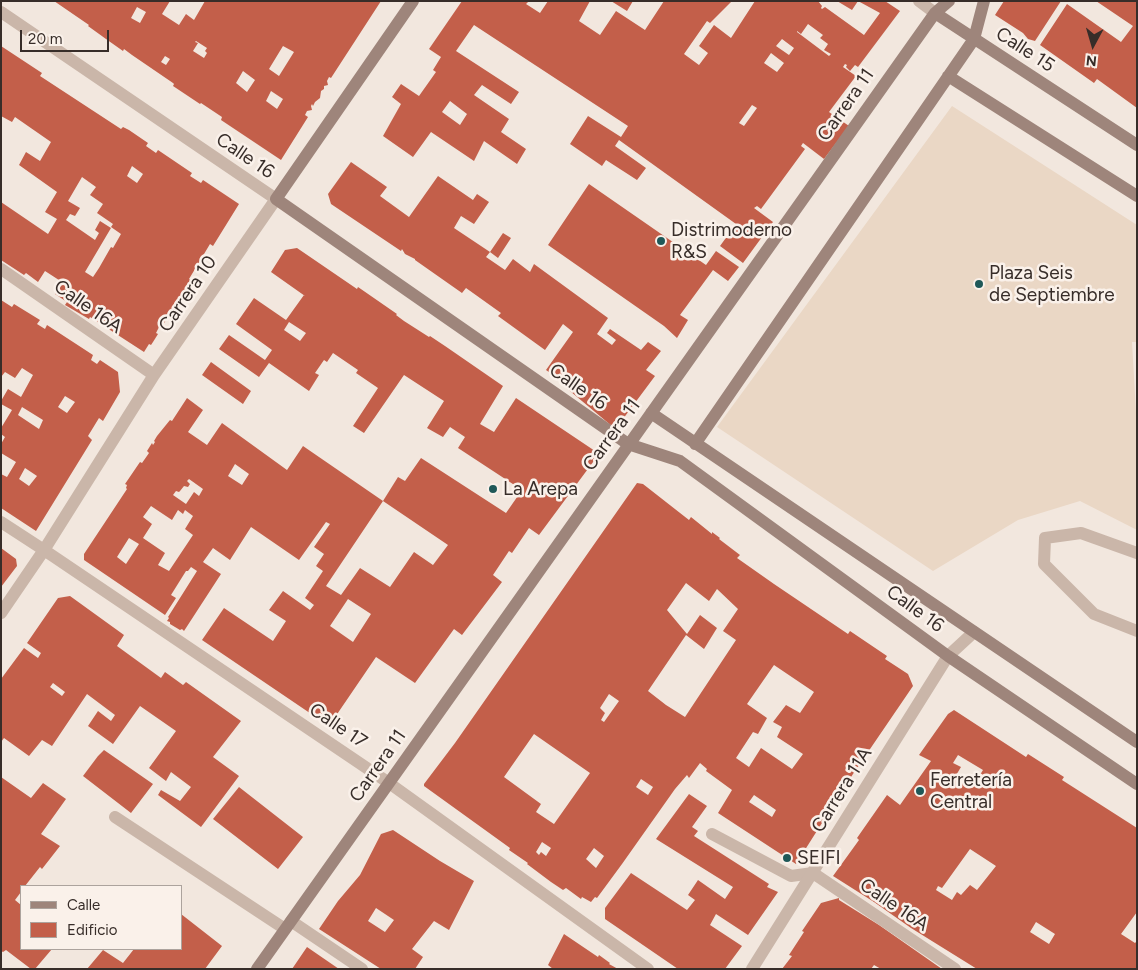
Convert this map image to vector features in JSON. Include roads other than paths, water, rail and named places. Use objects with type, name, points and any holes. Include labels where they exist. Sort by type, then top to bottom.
[{"type":"street","name":"Carrera 10","points":[[1,613],[44,550],[154,375],[413,1]]},
{"type":"street","name":"Calle 15","points":[[918,1],[1137,146]]},
{"type":"street","name":"Carrera 11","points":[[257,969],[935,13],[950,1]]},
{"type":"street","points":[[695,444],[974,39],[984,1]]},
{"type":"street","name":"Calle 16","points":[[1,12],[276,199],[628,444],[680,461],[948,656],[1137,784]]},
{"type":"street","points":[[948,76],[1137,196]]},
{"type":"street","name":"Calle 16A","points":[[1,269],[154,375]]},
{"type":"street","name":"Calle 16","points":[[651,413],[1137,742]]},
{"type":"street","name":"Calle 17","points":[[1,522],[388,783],[648,969]]},
{"type":"street","points":[[1137,553],[1081,533],[1045,538],[1044,564],[1094,614],[1137,631]]},
{"type":"street","name":"Carrera 11A","points":[[752,969],[948,656],[974,632]]},
{"type":"street","points":[[115,817],[362,969]]},
{"type":"street","points":[[712,834],[791,876],[812,873]]},
{"type":"street","name":"Calle 16A","points":[[812,873],[956,969]]},
{"type":"place","name":"Distrimoderno R&S","points":[[661,241]]},
{"type":"place","name":"Plaza Seis de Septiembre","points":[[979,284]]},
{"type":"place","name":"La Arepa","points":[[493,489]]},
{"type":"place","name":"Ferretería Central","points":[[920,791]]},
{"type":"place","name":"SEIFI","points":[[787,858]]}]
